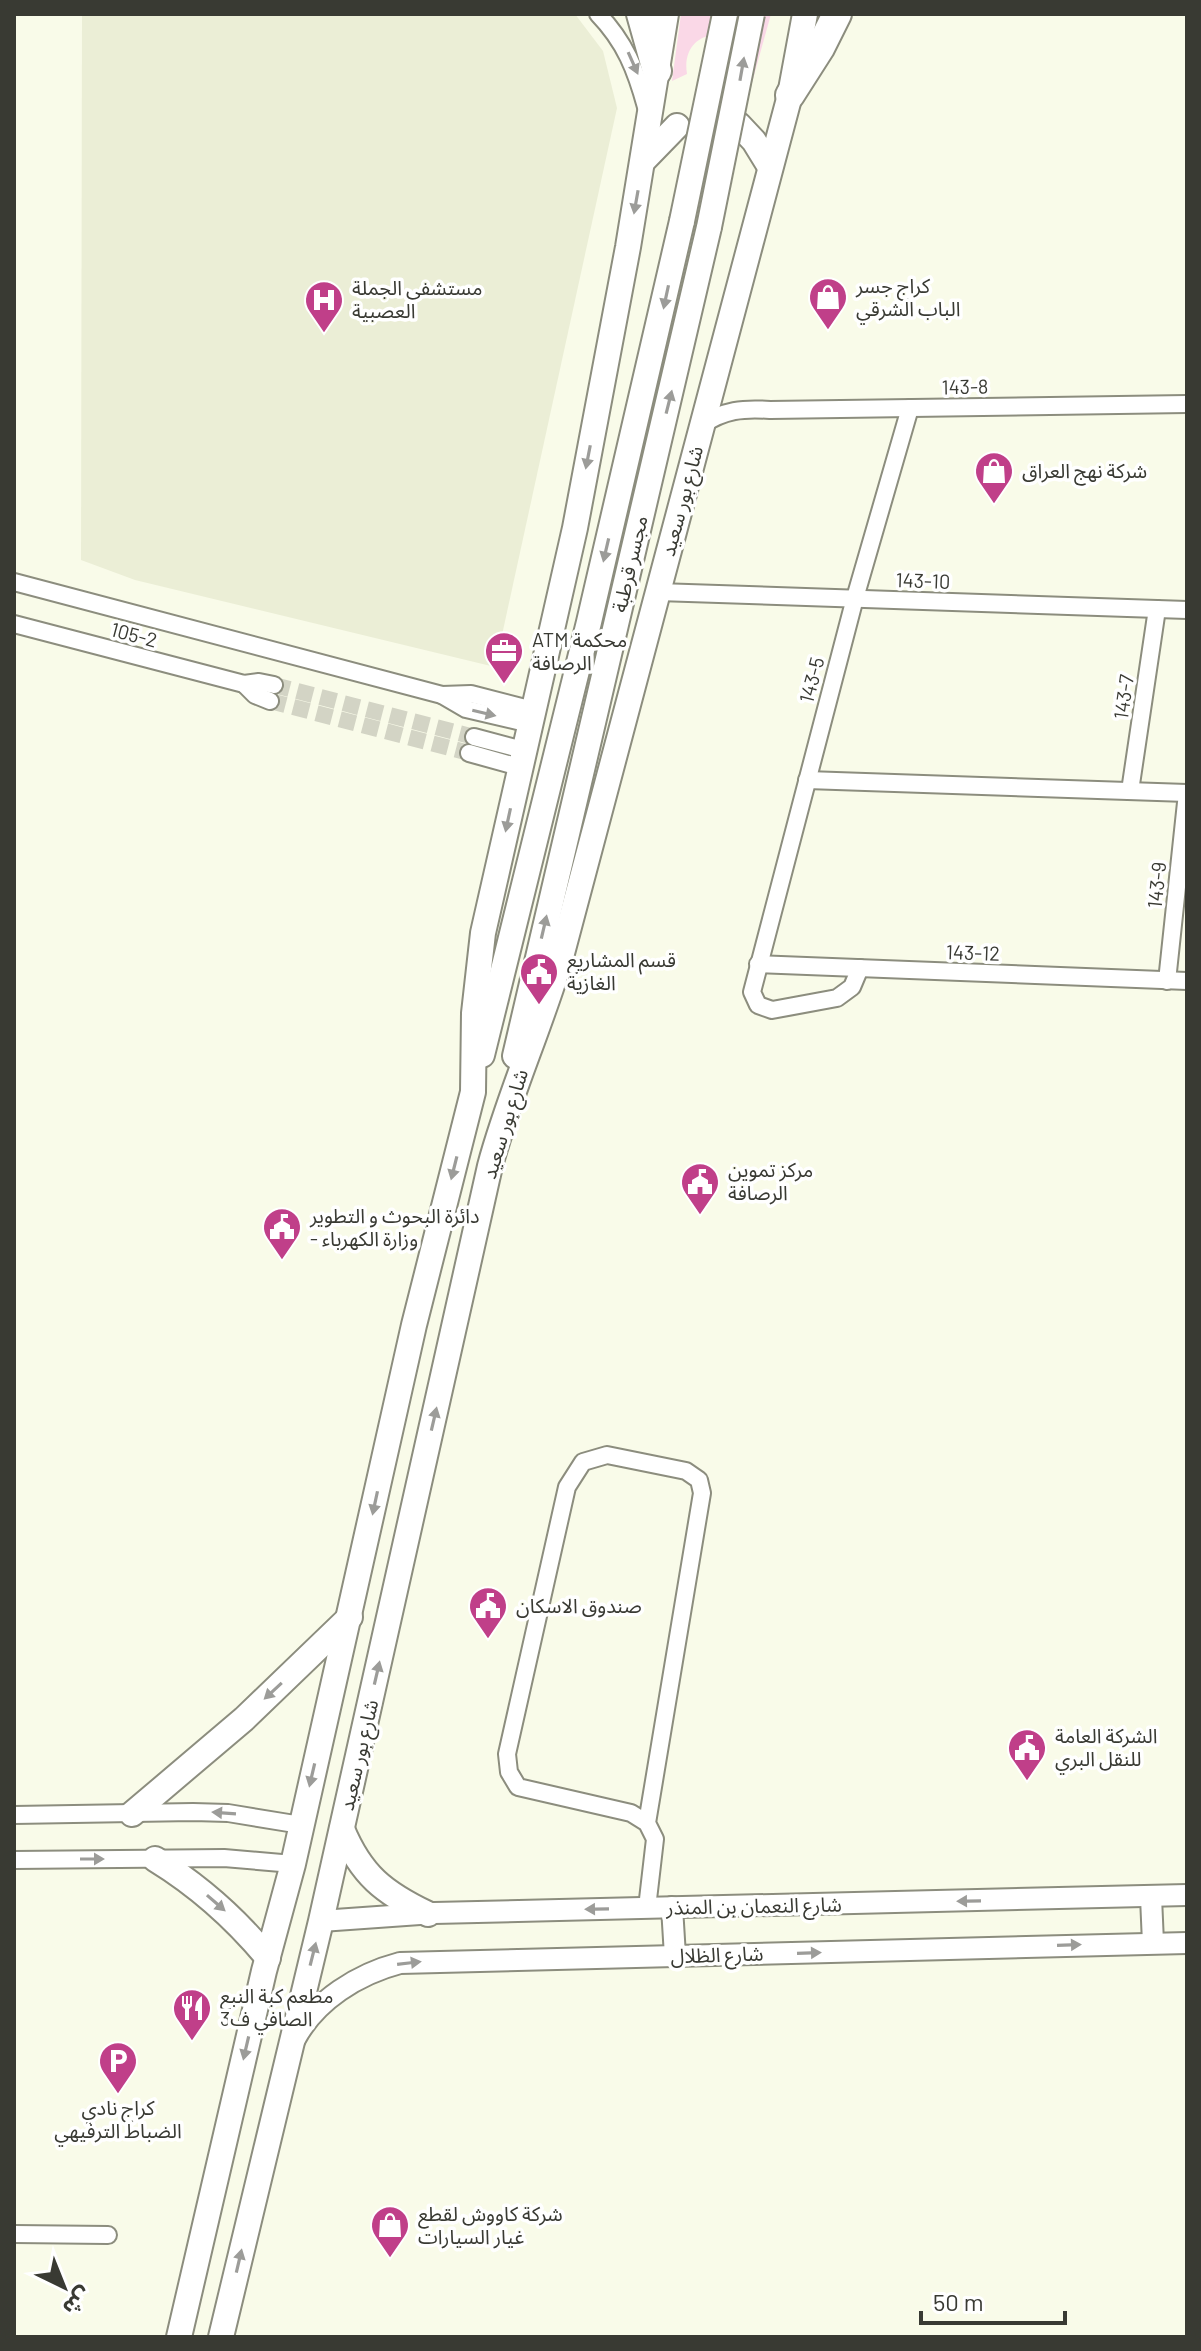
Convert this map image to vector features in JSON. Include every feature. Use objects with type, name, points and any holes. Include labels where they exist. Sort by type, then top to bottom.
[{"type":"highway","points":[[641,14],[657,71]]},
{"type":"highway","points":[[790,95],[837,14]]},
{"type":"main road","name":"شارع بور سعيد","points":[[179,2337],[293,1864],[414,1325],[473,1092],[477,973],[521,758],[575,528],[643,162],[666,14]]},
{"type":"main road","name":"مجسر قرطبة","points":[[473,1092],[593,607],[682,221],[725,14]]},
{"type":"main road","name":"مجسر قرطبة","points":[[504,1113],[529,991],[709,227],[752,14]]},
{"type":"main road","name":"شارع بور سعيد","points":[[221,2337],[321,1921],[504,1113],[557,970],[790,95],[805,14]]},
{"type":"main road","points":[[739,125],[754,141],[770,167]]},
{"type":"main road","points":[[643,162],[677,126]]},
{"type":"main road","points":[[132,1814],[244,1719],[350,1617]]},
{"type":"main road","points":[[342,1829],[351,1850],[373,1880],[386,1891],[428,1914]]},
{"type":"main road","points":[[155,1859],[181,1874],[228,1913],[268,1958]]},
{"type":"street","points":[[598,14],[615,32],[629,55],[650,121]]},
{"type":"street","points":[[714,379],[727,396],[744,408]]},
{"type":"street","name":"143-8","points":[[702,425],[729,411],[744,408],[1187,404]]},
{"type":"street","name":"143-5","points":[[860,968],[852,987],[837,998],[772,1010],[758,1005],[752,992],[855,598],[910,408]]},
{"type":"street","points":[[14,582],[442,695],[471,694],[531,717]]},
{"type":"street","name":"143-10","points":[[658,592],[1187,610]]},
{"type":"street","name":"143-7","points":[[1130,791],[1157,609]]},
{"type":"street","name":"105-2","points":[[14,624],[244,684],[255,695],[272,693]]},
{"type":"street","points":[[472,745],[521,758]]},
{"type":"street","points":[[807,780],[1187,793]]},
{"type":"street","name":"143-9","points":[[1167,981],[1187,793]]},
{"type":"street","name":"143-12","points":[[758,964],[1187,981]]},
{"type":"street","points":[[647,1823],[702,1493],[699,1480],[686,1471],[607,1455],[583,1462],[567,1487],[507,1754],[509,1772],[518,1787],[631,1813],[647,1823],[655,1839],[647,1908]]},
{"type":"street","points":[[14,1815],[228,1813],[301,1825]]},
{"type":"street","points":[[14,1860],[224,1858],[293,1864]]},
{"type":"street","name":"شارع النعمان بن المنذر","points":[[321,1921],[428,1914],[1187,1895]]},
{"type":"street","points":[[1151,1897],[1153,1943]]},
{"type":"street","points":[[672,1907],[675,1956]]},
{"type":"street","name":"شارع الظلال","points":[[286,2057],[300,2031],[336,1993],[381,1968],[419,1961],[540,1961],[1187,1943]]},
{"type":"street","points":[[14,2234],[108,2235]]},
{"type":"shaded area","name":"مستشفى الجملة العصبية","points":[[82,14],[575,14],[603,51],[617,108],[495,667],[135,580],[81,560]]},
{"type":"shaded area","points":[[681,14],[771,14],[748,97],[744,89],[740,47],[720,36],[702,38],[695,44],[689,52],[687,74],[672,81]]},
{"type":"tunnel","points":[[274,685],[474,737]]},
{"type":"tunnel","points":[[270,701],[469,753]]},
{"type":"place","name":"كراج جسر الباب الشرقي","points":[[828,331]]},
{"type":"place","name":"مستشفى الجملة العصبية","points":[[324,334]]},
{"type":"place","name":"شركة نهج العراق","points":[[994,505]]},
{"type":"place","name":"ATM محكمة الرصافة","points":[[504,685]]},
{"type":"place","name":"قسم المشاريع الغازية","points":[[539,1006]]},
{"type":"place","name":"مركز تموين الرصافة","points":[[700,1216]]},
{"type":"place","name":"دائرة البحوث و التطوير - وزارة الكهرباء","points":[[282,1261]]},
{"type":"place","name":"صندوق الاسكان","points":[[488,1640]]},
{"type":"place","name":"الشركة العامة للنقل البري","points":[[1027,1782]]},
{"type":"place","name":"مطعم كبة النبع الصافي ف3","points":[[192,2042]]},
{"type":"place","name":"كراج نادي الضباط الترفيهي","points":[[118,2095]]},
{"type":"place","name":"شركة كاووش لقطع غيار السيارات","points":[[390,2259]]}]
